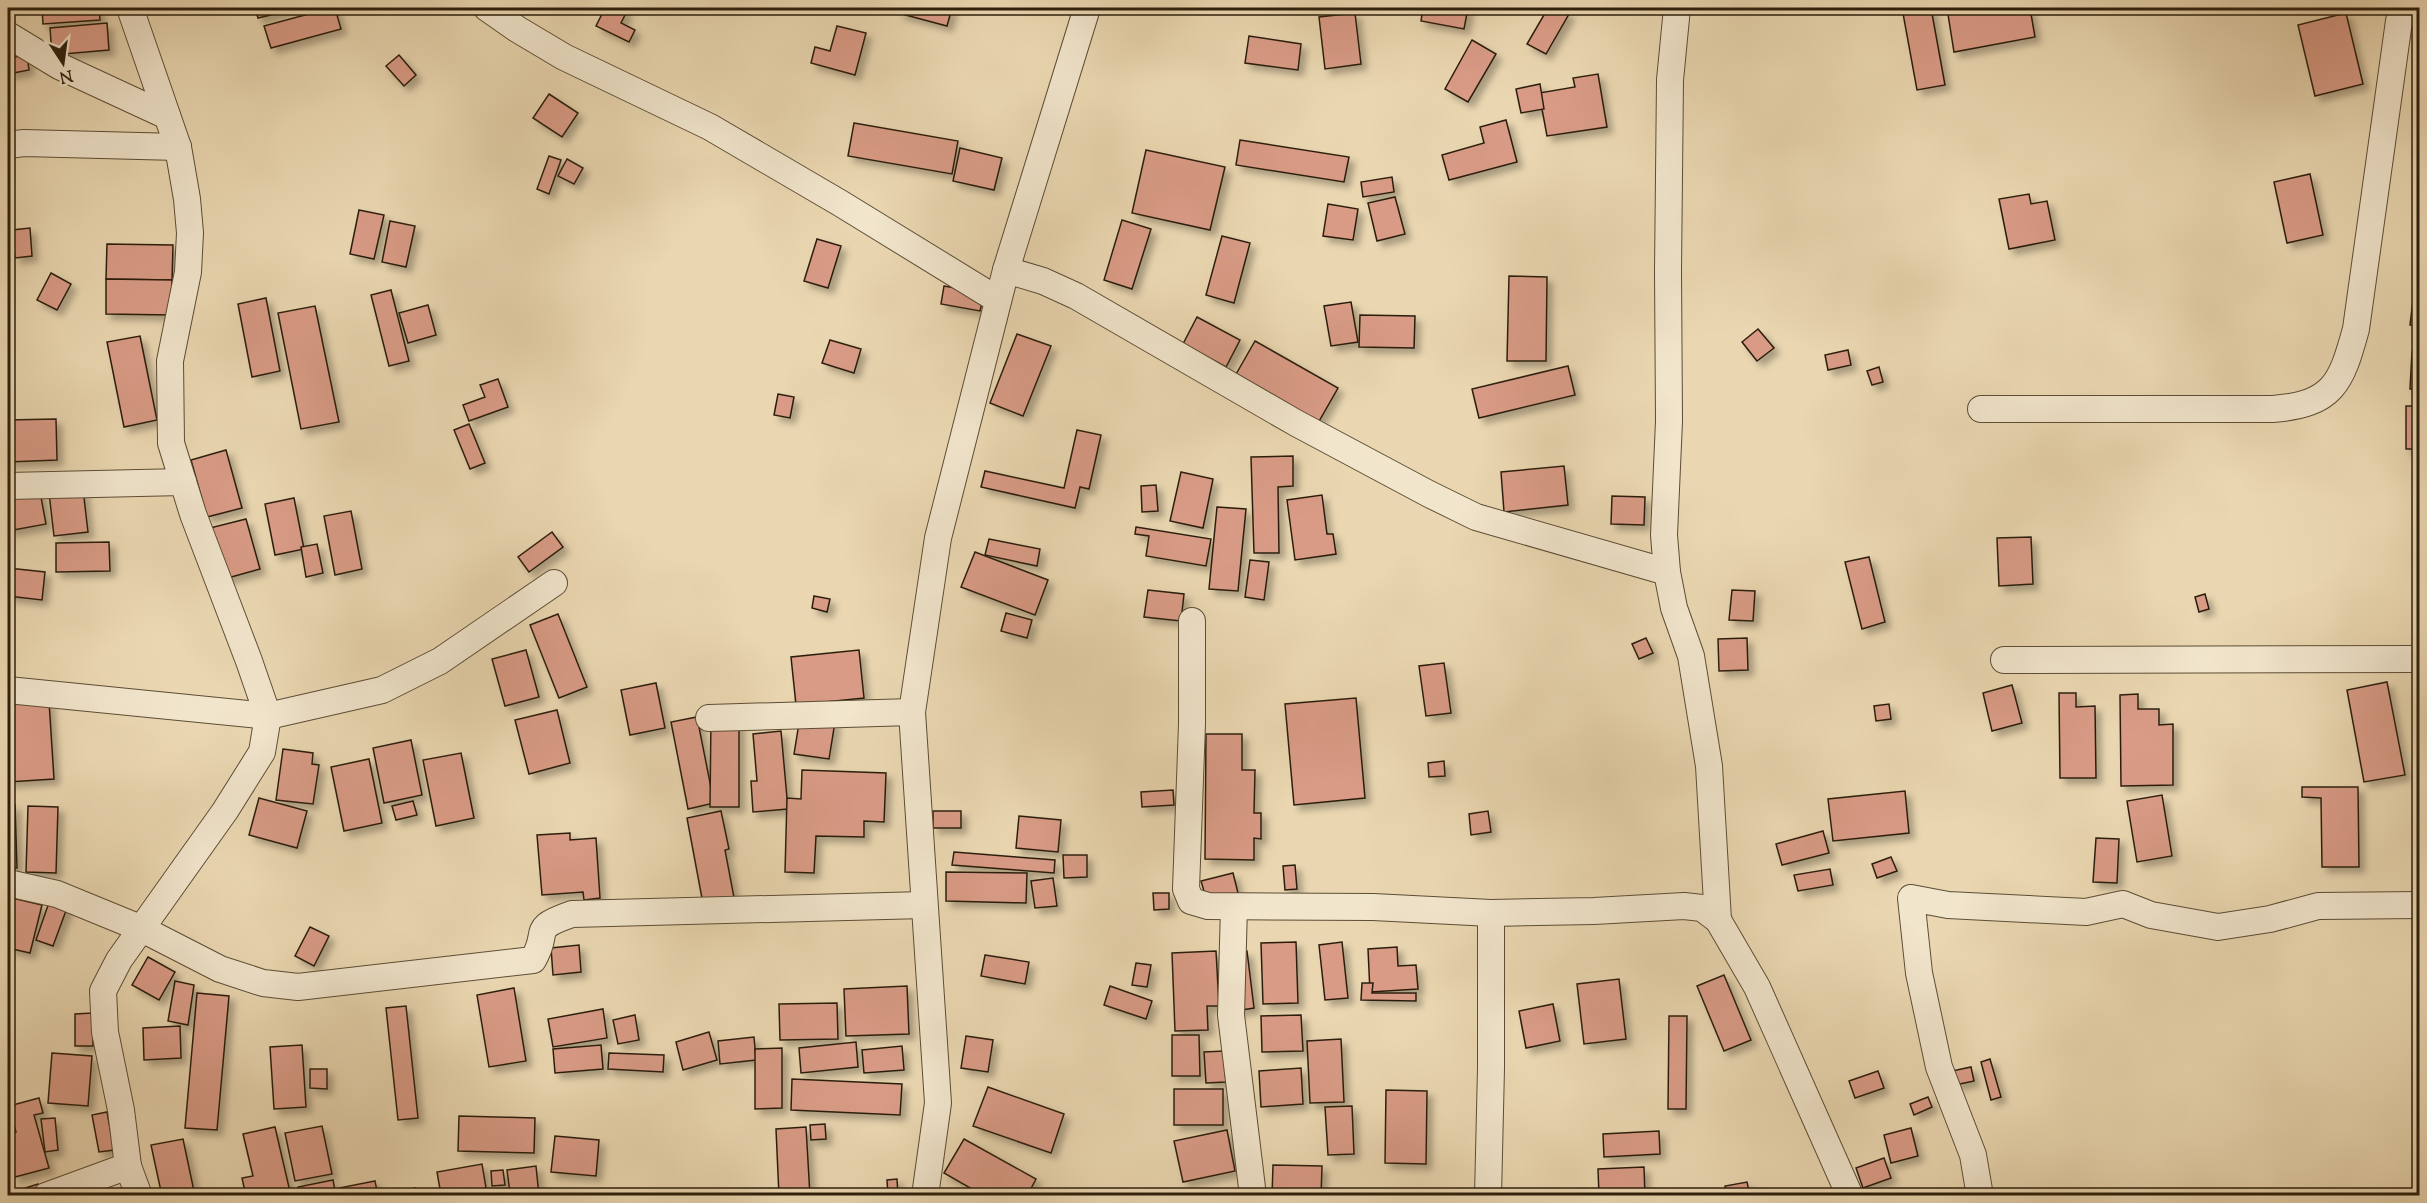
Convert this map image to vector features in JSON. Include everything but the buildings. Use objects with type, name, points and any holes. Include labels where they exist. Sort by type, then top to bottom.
[{"type":"street","points":[[130,8],[177,147],[187,199],[190,233],[188,272],[170,361],[171,442],[192,514],[268,716],[262,752],[225,812],[140,928],[119,960],[104,992],[105,1032],[121,1110],[128,1167],[139,1196]]},
{"type":"street","points":[[487,8],[564,57],[710,127],[998,300]]},
{"type":"street","points":[[925,1196],[938,1103],[912,712],[938,538],[1006,270],[1087,8]]},
{"type":"street","points":[[1677,8],[1670,80],[1669,421],[1665,535],[1667,572],[1674,608],[1691,656],[1709,766],[1718,920]]},
{"type":"street","points":[[1981,409],[2273,409],[2296,407],[2318,400],[2330,390],[2338,378],[2356,329],[2399,21],[2406,8]]},
{"type":"street","points":[[8,35],[59,66],[167,116]]},
{"type":"street","points":[[8,145],[24,143],[177,147]]},
{"type":"street","points":[[1006,270],[1042,281],[1076,296],[1296,423],[1476,517],[1507,527],[1539,533],[1667,572]]},
{"type":"street","points":[[8,486],[183,482]]},
{"type":"street","points":[[8,690],[268,716],[382,690],[440,661],[554,584]]},
{"type":"street","points":[[1192,621],[1192,724],[1185,888],[1191,901],[1208,906],[1373,907],[1491,913],[1684,906],[1702,908],[1718,920],[1757,987],[1850,1196]]},
{"type":"street","points":[[2004,660],[2420,659]]},
{"type":"street","points":[[709,718],[912,712]]},
{"type":"street","points":[[8,883],[57,894],[140,928],[220,969],[263,983],[298,987],[533,960],[538,952],[543,928],[550,922],[572,914],[924,905]]},
{"type":"street","points":[[1980,1196],[1973,1155],[1939,1067],[1919,973],[1911,898],[1948,905],[2086,912],[2123,904],[2151,915],[2218,927],[2270,919],[2318,906],[2420,905]]},
{"type":"street","points":[[1234,907],[1231,1015],[1253,1196]]},
{"type":"street","points":[[1488,1196],[1491,913]]},
{"type":"street","points":[[46,1196],[128,1167]]}]
